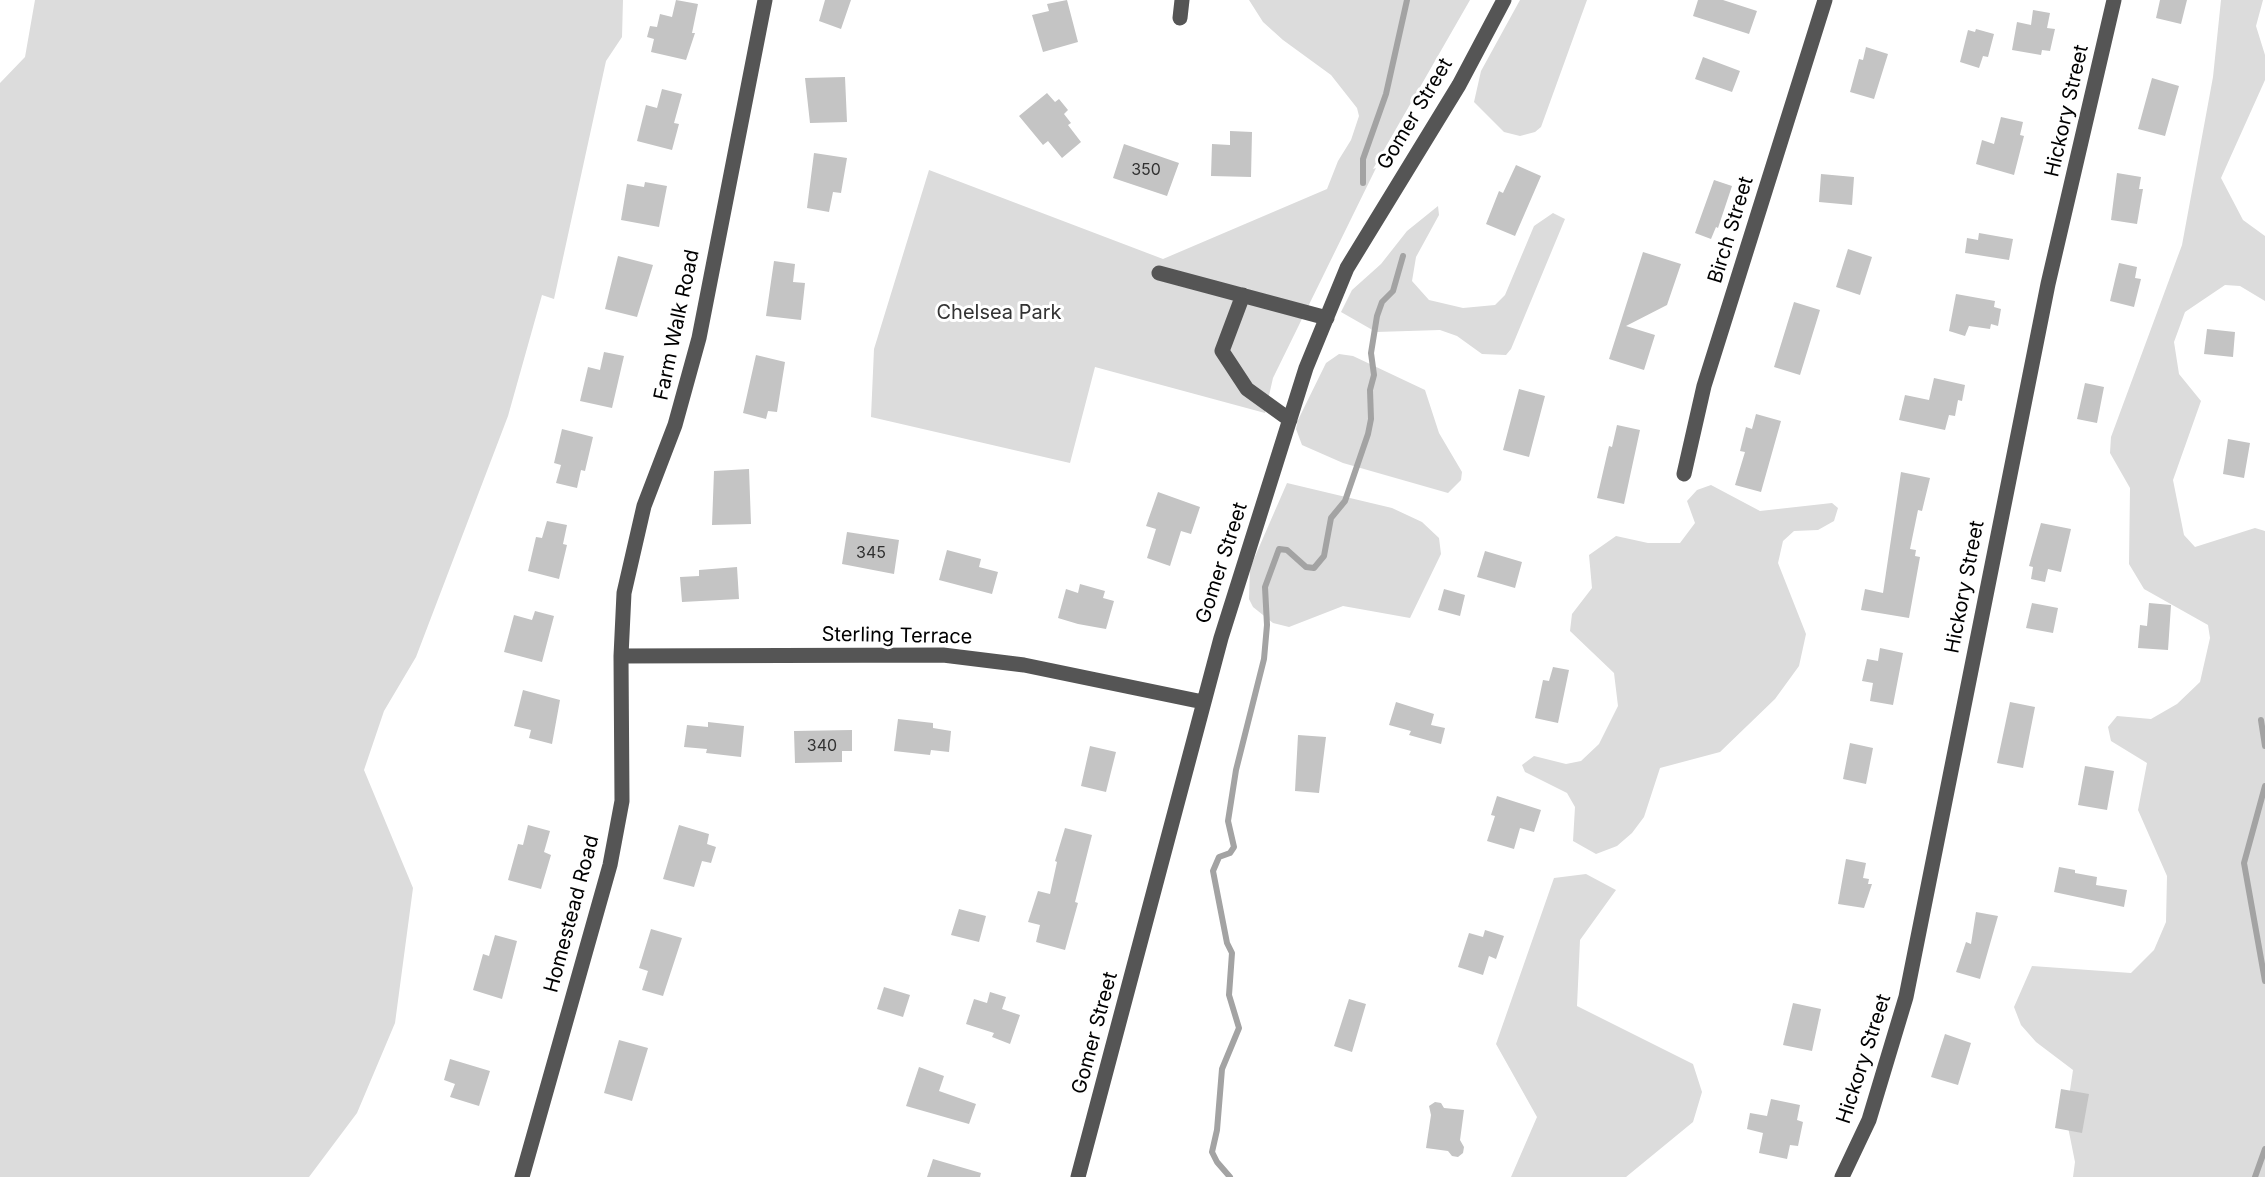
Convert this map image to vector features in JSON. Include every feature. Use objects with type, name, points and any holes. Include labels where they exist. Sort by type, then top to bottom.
[{"type":"street","name":"Farm Walk Road","points":[[621,656],[624,593],[644,506],[675,425],[699,338],[765,0]]},
{"type":"street","points":[[1180,18],[1182,0]]},
{"type":"street","name":"Gomer Street","points":[[1078,1177],[1221,638],[1306,368],[1353,258],[1459,85],[1504,0]]},
{"type":"street","name":"Birch Street","points":[[1684,474],[1693,426],[1707,376],[1825,0]]},
{"type":"street","name":"Hickory Street","points":[[1842,1177],[1869,1120],[1906,997],[2048,284],[2114,0]]},
{"type":"street","points":[[1159,273],[1327,318]]},
{"type":"street","points":[[1243,295],[1222,351],[1247,389],[1290,420]]},
{"type":"street","name":"Sterling Terrace","points":[[621,656],[943,655],[1024,665],[1203,702]]},
{"type":"street","name":"Homestead Road","points":[[522,1177],[610,865],[621,801],[621,656]]},
{"type":"green space","points":[[35,0],[623,0],[622,37],[606,61],[554,299],[542,295],[508,416],[416,657],[384,711],[364,770],[413,888],[395,1023],[357,1113],[309,1177],[0,1177],[0,83],[25,57]]},
{"type":"green space","name":"Chelsea Park","points":[[1249,0],[1470,0],[1373,169],[1376,168],[1273,378],[1265,413],[1095,367],[1070,463],[871,417],[874,349],[929,170],[1163,259],[1327,189],[1338,161],[1351,140],[1359,116],[1357,108],[1331,75],[1283,40],[1263,22]]},
{"type":"green space","points":[[1520,0],[1587,0],[1541,127],[1535,132],[1520,136],[1504,132],[1474,102],[1481,71]]},
{"type":"green space","points":[[2221,0],[2263,0],[2256,26],[2265,55],[2265,80],[2221,178],[2243,220],[2265,236],[2265,301],[2240,286],[2225,285],[2185,312],[2174,342],[2179,374],[2201,401],[2173,480],[2184,535],[2195,547],[2255,528],[2265,531],[2265,1177],[2073,1177],[2075,1162],[2066,1117],[2073,1070],[2036,1042],[2021,1025],[2014,1007],[2032,966],[2131,973],[2154,950],[2166,922],[2167,876],[2138,810],[2147,763],[2111,741],[2108,727],[2117,716],[2151,719],[2177,704],[2200,682],[2210,638],[2208,625],[2144,589],[2129,564],[2130,488],[2110,453],[2111,437],[2182,245],[2213,77]]},
{"type":"green space","points":[[1438,206],[1439,215],[1416,257],[1412,281],[1429,300],[1463,308],[1495,305],[1505,295],[1534,226],[1553,213],[1565,219],[1511,349],[1506,355],[1482,354],[1457,336],[1440,330],[1376,332],[1341,312],[1352,290],[1381,264],[1407,231]]},
{"type":"green space","points":[[1339,354],[1353,356],[1425,390],[1439,433],[1462,472],[1461,480],[1448,493],[1343,463],[1302,445],[1296,429],[1298,420],[1326,363]]},
{"type":"green space","points":[[1287,483],[1392,508],[1422,522],[1439,538],[1441,554],[1410,618],[1343,606],[1289,627],[1273,623],[1253,607],[1249,599],[1250,568]]},
{"type":"green space","points":[[1711,485],[1760,511],[1832,503],[1838,508],[1834,521],[1818,530],[1794,531],[1783,541],[1778,563],[1806,634],[1799,666],[1775,699],[1720,752],[1660,768],[1644,817],[1632,833],[1617,846],[1596,854],[1573,841],[1575,807],[1567,793],[1525,772],[1522,765],[1534,756],[1566,764],[1581,761],[1599,744],[1618,706],[1614,673],[1570,631],[1572,614],[1592,588],[1589,555],[1616,536],[1648,543],[1680,543],[1695,523],[1687,501],[1697,490]]},
{"type":"green space","points":[[1586,874],[1616,890],[1580,940],[1577,1006],[1693,1064],[1702,1092],[1693,1122],[1626,1177],[1511,1177],[1537,1117],[1496,1044],[1554,878]]},
{"type":"building","points":[[676,0],[698,4],[692,33],[695,33],[686,60],[651,52],[654,39],[647,37],[650,26],[657,27],[660,14],[672,17]]},
{"type":"building","points":[[825,0],[851,0],[841,29],[819,21]]},
{"type":"building","points":[[1067,0],[1078,42],[1043,52],[1032,15],[1049,11],[1047,4]]},
{"type":"building","points":[[1698,0],[1723,0],[1757,11],[1749,34],[1693,16]]},
{"type":"building","points":[[2160,0],[2187,0],[2181,24],[2156,18]]},
{"type":"building","points":[[2033,10],[2050,13],[2047,28],[2055,29],[2050,51],[2042,50],[2041,55],[2012,50],[2017,22],[2031,25]]},
{"type":"building","points":[[1976,29],[1994,34],[1988,57],[1983,56],[1979,68],[1960,62],[1968,30],[1975,32]]},
{"type":"building","points":[[1866,47],[1888,54],[1874,99],[1850,92],[1859,59],[1863,60]]},
{"type":"building","points":[[1703,57],[1740,71],[1732,92],[1695,79]]},
{"type":"building","points":[[845,77],[847,122],[810,123],[805,78]]},
{"type":"building","points":[[2152,78],[2179,86],[2165,136],[2138,129]]},
{"type":"building","points":[[662,89],[682,94],[674,123],[679,124],[672,150],[637,141],[646,105],[657,108]]},
{"type":"building","points":[[1047,93],[1055,102],[1059,99],[1068,110],[1064,114],[1071,123],[1068,125],[1081,142],[1062,158],[1048,141],[1043,145],[1019,116]]},
{"type":"building","points":[[2001,117],[2023,122],[2020,135],[2024,136],[2014,175],[1976,164],[1982,140],[1994,144]]},
{"type":"building","points":[[1230,131],[1252,132],[1251,177],[1211,176],[1212,144],[1230,145]]},
{"type":"building","points":[[1124,144],[1179,163],[1167,196],[1113,178]]},
{"type":"building","points":[[814,153],[847,158],[841,193],[833,192],[829,212],[807,208]]},
{"type":"building","points":[[1516,165],[1541,176],[1515,236],[1486,224],[1499,191],[1503,193]]},
{"type":"building","points":[[2117,173],[2141,177],[2139,189],[2143,189],[2137,224],[2111,220]]},
{"type":"building","points":[[1821,174],[1854,177],[1852,205],[1819,202]]},
{"type":"building","points":[[1714,180],[1732,186],[1718,228],[1716,227],[1711,239],[1695,233]]},
{"type":"building","points":[[645,182],[667,186],[659,227],[621,220],[627,184],[644,187]]},
{"type":"building","points":[[1979,233],[2013,239],[2009,260],[1965,253],[1967,238],[1978,240]]},
{"type":"building","points":[[1848,249],[1872,257],[1860,295],[1836,287]]},
{"type":"building","points":[[1643,252],[1681,264],[1667,305],[1626,326],[1655,335],[1644,370],[1609,359]]},
{"type":"building","points":[[618,256],[653,265],[637,317],[605,309]]},
{"type":"building","points":[[774,261],[795,264],[793,282],[805,283],[801,320],[766,316]]},
{"type":"building","points":[[2119,263],[2137,267],[2135,278],[2141,279],[2134,307],[2110,301]]},
{"type":"building","points":[[1956,294],[1995,301],[1994,307],[2001,309],[1998,326],[1991,324],[1990,329],[1969,326],[1965,336],[1949,331]]},
{"type":"building","points":[[1794,302],[1820,310],[1800,375],[1774,367]]},
{"type":"building","points":[[2207,329],[2235,332],[2233,357],[2204,354]]},
{"type":"building","points":[[604,352],[624,356],[612,408],[580,401],[588,367],[600,370]]},
{"type":"building","points":[[756,355],[785,362],[777,412],[768,411],[766,419],[743,413]]},
{"type":"building","points":[[1934,378],[1965,385],[1962,401],[1958,400],[1955,416],[1949,415],[1945,430],[1899,420],[1905,395],[1929,400]]},
{"type":"building","points":[[2085,383],[2104,387],[2097,423],[2077,419]]},
{"type":"building","points":[[1519,389],[1545,396],[1529,457],[1503,450]]},
{"type":"building","points":[[1756,414],[1781,421],[1761,492],[1735,485],[1745,452],[1740,451],[1746,427],[1752,429]]},
{"type":"building","points":[[1617,425],[1640,430],[1624,504],[1597,498],[1609,446],[1612,447]]},
{"type":"building","points":[[562,429],[593,437],[585,471],[581,470],[577,488],[556,483],[561,465],[554,463]]},
{"type":"building","points":[[2228,439],[2250,443],[2244,478],[2223,474]]},
{"type":"building","points":[[749,469],[751,524],[712,525],[714,471]]},
{"type":"building","points":[[1901,472],[1930,478],[1922,511],[1918,510],[1910,549],[1916,550],[1915,556],[1920,557],[1909,618],[1861,610],[1865,589],[1883,593]]},
{"type":"building","points":[[1158,492],[1200,507],[1191,534],[1181,531],[1170,566],[1147,558],[1156,529],[1146,526]]},
{"type":"building","points":[[547,521],[567,525],[563,544],[567,545],[559,579],[528,571],[536,537],[542,538]]},
{"type":"building","points":[[2041,523],[2071,529],[2061,572],[2048,569],[2045,582],[2031,579],[2033,567],[2029,566]]},
{"type":"building","points":[[847,532],[899,540],[894,574],[842,564]]},
{"type":"building","points":[[947,550],[981,559],[979,567],[998,572],[992,594],[939,580]]},
{"type":"building","points":[[1485,551],[1522,562],[1515,588],[1477,577]]},
{"type":"building","points":[[737,567],[739,599],[682,602],[680,577],[699,576],[699,570]]},
{"type":"building","points":[[1080,584],[1105,591],[1103,598],[1114,601],[1106,629],[1058,618],[1066,589],[1078,593]]},
{"type":"building","points":[[1444,589],[1465,595],[1460,616],[1438,610]]},
{"type":"building","points":[[2032,603],[2058,608],[2053,633],[2026,628]]},
{"type":"building","points":[[2149,603],[2171,605],[2168,650],[2138,648],[2140,625],[2147,626]]},
{"type":"building","points":[[535,611],[554,616],[542,662],[504,652],[514,615],[532,620]]},
{"type":"building","points":[[1880,648],[1903,653],[1893,705],[1870,701],[1873,683],[1862,681],[1867,659],[1878,661]]},
{"type":"building","points":[[1553,667],[1569,670],[1558,723],[1535,718],[1543,680],[1549,681]]},
{"type":"building","points":[[523,690],[560,700],[552,744],[529,738],[531,730],[514,726]]},
{"type":"building","points":[[1396,702],[1434,714],[1431,725],[1445,728],[1441,744],[1409,735],[1411,731],[1389,725]]},
{"type":"building","points":[[2010,702],[2035,707],[2023,768],[1997,763]]},
{"type":"building","points":[[898,719],[933,723],[933,728],[951,731],[949,752],[931,750],[930,755],[894,751]]},
{"type":"building","points":[[708,722],[744,726],[741,757],[706,753],[707,749],[684,747],[687,725],[708,727]]},
{"type":"building","points":[[852,730],[852,751],[842,751],[842,762],[795,763],[794,731]]},
{"type":"building","points":[[1298,735],[1326,737],[1319,793],[1295,791]]},
{"type":"building","points":[[1850,743],[1873,748],[1866,784],[1843,779]]},
{"type":"building","points":[[1090,746],[1116,752],[1106,792],[1081,786]]},
{"type":"building","points":[[2085,766],[2114,771],[2107,810],[2078,805]]},
{"type":"building","points":[[1497,796],[1541,810],[1534,832],[1520,828],[1514,849],[1487,841],[1495,816],[1491,815]]},
{"type":"building","points":[[528,825],[550,831],[544,852],[551,855],[541,889],[508,880],[518,844],[523,845]]},
{"type":"building","points":[[679,825],[709,834],[707,844],[716,847],[711,863],[702,861],[694,887],[663,879]]},
{"type":"building","points":[[1065,828],[1092,835],[1075,902],[1078,903],[1065,950],[1036,942],[1040,925],[1028,922],[1038,891],[1050,894],[1057,862],[1055,861]]},
{"type":"building","points":[[1846,859],[1866,863],[1863,878],[1869,879],[1868,884],[1872,884],[1864,908],[1838,904]]},
{"type":"building","points":[[2059,867],[2097,877],[2096,885],[2127,890],[2124,907],[2054,892]]},
{"type":"building","points":[[959,909],[986,916],[979,942],[951,935]]},
{"type":"building","points":[[1976,912],[1998,916],[1980,979],[1956,972],[1966,942],[1971,944]]},
{"type":"building","points":[[651,929],[682,938],[663,996],[642,990],[648,971],[639,968]]},
{"type":"building","points":[[1485,930],[1504,936],[1496,959],[1489,956],[1483,975],[1458,967],[1469,933],[1483,937]]},
{"type":"building","points":[[495,935],[517,941],[502,999],[473,990],[483,954],[489,956]]},
{"type":"building","points":[[884,987],[910,995],[903,1017],[877,1009]]},
{"type":"building","points":[[990,992],[1006,997],[1002,1009],[1020,1015],[1010,1044],[992,1037],[994,1033],[966,1024],[974,999],[987,1003]]},
{"type":"building","points":[[1349,999],[1366,1004],[1352,1052],[1334,1046]]},
{"type":"building","points":[[1793,1003],[1821,1009],[1812,1051],[1783,1045]]},
{"type":"building","points":[[1945,1034],[1971,1043],[1958,1085],[1931,1077]]},
{"type":"building","points":[[619,1040],[648,1048],[632,1101],[604,1093]]},
{"type":"building","points":[[450,1059],[490,1071],[479,1106],[450,1097],[455,1084],[444,1080]]},
{"type":"building","points":[[919,1067],[944,1076],[939,1091],[976,1104],[969,1124],[906,1106]]},
{"type":"building","points":[[2061,1089],[2089,1094],[2082,1133],[2055,1128]]},
{"type":"building","points":[[1771,1099],[1800,1105],[1797,1120],[1803,1122],[1798,1146],[1790,1145],[1787,1159],[1759,1153],[1763,1133],[1747,1129],[1750,1113],[1767,1116]]},
{"type":"building","points":[[1435,1102],[1441,1103],[1444,1108],[1464,1110],[1460,1140],[1464,1147],[1463,1153],[1458,1157],[1452,1156],[1448,1151],[1426,1148],[1431,1115],[1429,1106]]},
{"type":"building","points":[[933,1159],[981,1173],[980,1177],[927,1177]]},
{"type":"waterway","points":[[1363,183],[1363,159],[1386,94],[1407,0]]},
{"type":"waterway","points":[[1230,1177],[1212,1152],[1217,1130],[1222,1069],[1239,1028],[1229,995],[1232,953],[1227,943],[1213,871],[1219,857],[1230,853],[1234,847],[1228,821],[1236,770],[1264,659],[1267,625],[1265,587],[1279,549],[1287,550],[1306,567],[1314,568],[1324,556],[1331,518],[1345,501],[1368,434],[1371,419],[1370,390],[1374,375],[1371,353],[1377,316],[1382,302],[1393,291],[1403,256]]},
{"type":"waterway","points":[[2261,720],[2265,746]]},
{"type":"waterway","points":[[2265,786],[2244,863],[2265,981]]},
{"type":"waterway","points":[[2255,1177],[2265,1149]]}]
